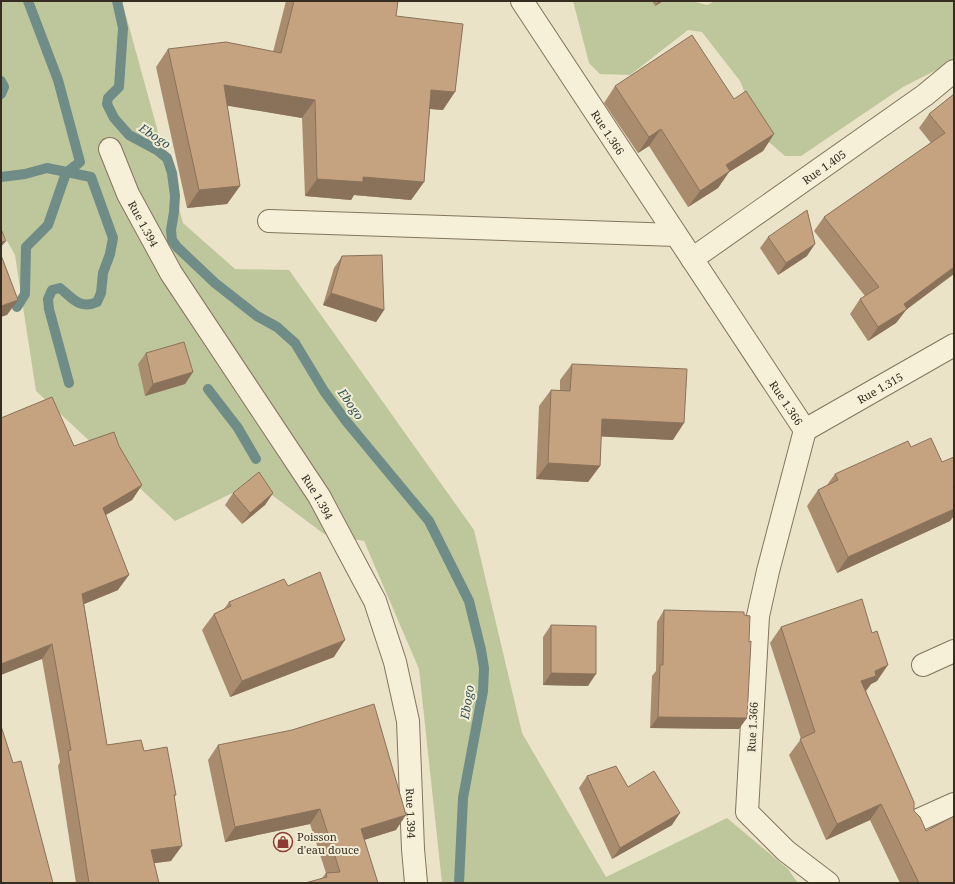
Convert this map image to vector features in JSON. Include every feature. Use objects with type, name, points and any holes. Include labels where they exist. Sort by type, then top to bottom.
[{"type":"street","name":"Rue 1.366","points":[[522,1],[805,430],[768,571],[758,616],[747,812],[786,851],[828,883]]},
{"type":"street","name":"Rue 1.405","points":[[692,259],[925,95],[954,71]]},
{"type":"street","name":"Rue 1.394","points":[[110,149],[128,194],[171,273],[318,496],[375,601],[395,662],[408,721],[413,849],[416,883]]},
{"type":"street","points":[[269,221],[676,235]]},
{"type":"street","name":"Rue 1.315","points":[[805,430],[954,345]]},
{"type":"street","points":[[923,664],[954,651]]},
{"type":"street","points":[[914,822],[954,804]]},
{"type":"green space","points":[[1,1],[122,1],[183,223],[235,269],[289,270],[474,530],[522,733],[606,877],[727,818],[788,869],[798,883],[442,883],[419,669],[364,541],[324,534],[268,492],[251,484],[175,521],[36,391],[15,255],[1,230]]},
{"type":"green space","points":[[573,1],[691,1],[707,5],[715,1],[954,1],[954,61],[903,87],[801,156],[785,156],[763,137],[740,81],[702,32],[688,30],[630,75],[600,74],[589,63]]},
{"type":"building","points":[[294,1],[398,1],[396,16],[463,24],[455,92],[431,90],[424,182],[363,177],[363,182],[317,179],[315,100],[224,85],[240,186],[199,190],[168,49],[226,42],[281,53]]},
{"type":"building","points":[[692,35],[734,99],[746,91],[774,134],[726,165],[730,171],[700,191],[661,129],[649,137],[615,86]]},
{"type":"building","points":[[954,94],[954,267],[904,304],[907,309],[878,327],[860,299],[879,287],[824,217],[945,133],[929,114]]},
{"type":"building","points":[[807,210],[815,244],[786,263],[768,237]]},
{"type":"building","points":[[1,229],[6,241],[1,242]]},
{"type":"building","points":[[1,255],[18,300],[1,306]]},
{"type":"building","points":[[382,255],[384,310],[331,293],[342,256]]},
{"type":"building","points":[[184,342],[193,372],[153,384],[146,353]]},
{"type":"building","points":[[572,364],[687,369],[684,423],[602,419],[600,466],[548,463],[551,390],[570,391]]},
{"type":"building","points":[[52,397],[74,446],[114,432],[119,446],[142,485],[103,508],[129,575],[82,594],[107,745],[141,740],[144,751],[167,747],[176,795],[174,795],[182,846],[151,850],[159,883],[89,883],[68,751],[71,750],[52,644],[1,664],[1,418]]},
{"type":"building","points":[[931,438],[942,462],[954,457],[954,509],[848,557],[818,490],[838,480],[835,474],[908,441],[911,447]]},
{"type":"building","points":[[259,472],[273,493],[250,513],[233,493]]},
{"type":"building","points":[[320,572],[345,640],[242,681],[214,614],[231,606],[229,602],[284,579],[288,586]]},
{"type":"building","points":[[862,599],[872,633],[877,631],[888,665],[875,671],[876,676],[861,681],[914,802],[914,811],[920,817],[926,831],[954,816],[954,883],[919,883],[881,804],[837,824],[800,739],[815,732],[781,627]]},
{"type":"building","points":[[664,610],[744,612],[744,615],[750,616],[749,642],[751,641],[747,718],[658,717],[660,665],[663,665]]},
{"type":"building","points":[[551,625],[596,626],[596,674],[551,673]]},
{"type":"building","points":[[374,704],[406,815],[361,829],[378,883],[305,883],[327,877],[326,873],[340,872],[320,809],[235,827],[218,745],[292,730]]},
{"type":"building","points":[[1,726],[13,763],[21,761],[53,883],[1,883]]},
{"type":"building","points":[[616,766],[628,787],[654,771],[680,813],[620,848],[587,776]]},
{"type":"waterway","points":[[17,307],[25,294],[26,247],[48,225],[66,173],[80,162],[58,80],[28,1]]},
{"type":"waterway","name":"Ebogo","points":[[117,1],[123,28],[119,87],[108,98],[107,104],[114,118],[129,135],[157,150],[167,158],[172,173],[175,196],[171,230],[172,240],[177,247],[215,283],[257,316],[277,327],[295,343],[324,391],[346,421],[429,521],[469,601],[484,668],[483,691],[463,798],[459,883]]},
{"type":"waterway","points":[[1,81],[4,87],[1,94]]},
{"type":"waterway","points":[[1,177],[25,174],[47,168],[91,177],[113,238],[110,254],[103,273],[101,293],[97,302],[86,305],[81,304],[72,299],[60,288],[52,290],[48,299],[49,309],[69,383]]},
{"type":"waterway","points":[[208,389],[238,428],[256,459]]},
{"type":"place","name":"Poisson d'eau douce","points":[[283,842]]}]
